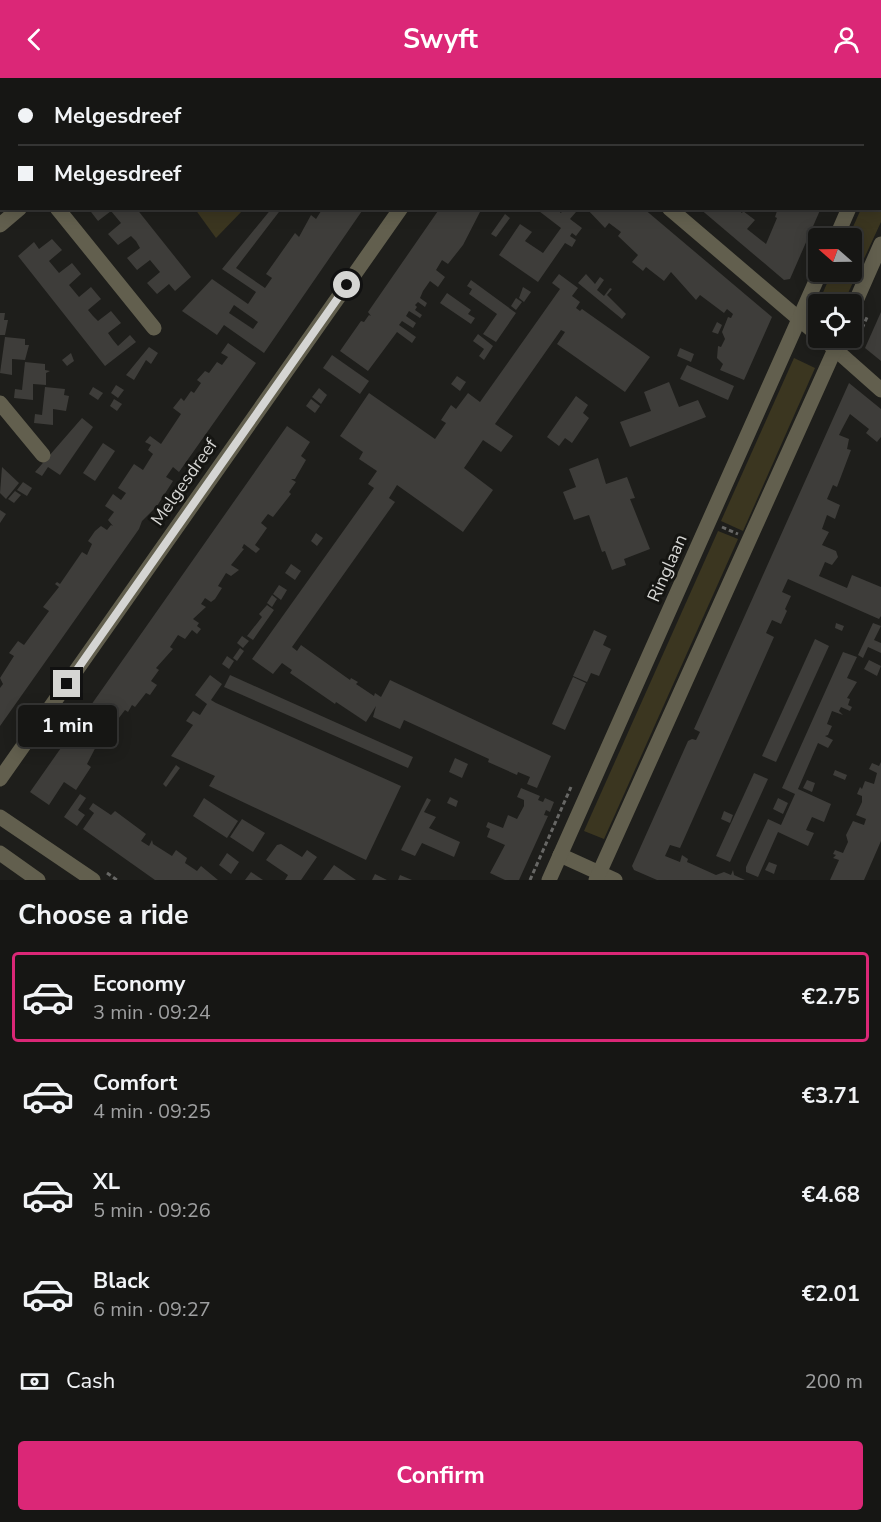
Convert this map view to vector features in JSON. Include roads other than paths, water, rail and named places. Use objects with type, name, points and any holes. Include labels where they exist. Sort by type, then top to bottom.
[{"type":"street","points":[[0,225],[18,210]]},
{"type":"street","points":[[59,210],[154,328]]},
{"type":"street","name":"Melgesdreef","points":[[0,779],[399,210]]},
{"type":"street","points":[[671,210],[808,326]]},
{"type":"street","points":[[840,228],[848,210]]},
{"type":"street","points":[[859,294],[881,244]]},
{"type":"street","name":"Ringlaan","points":[[549,880],[815,282]]},
{"type":"street","points":[[597,876],[836,348]]},
{"type":"street","points":[[842,348],[881,390]]},
{"type":"street","points":[[0,403],[43,455]]},
{"type":"street","points":[[0,817],[93,880]]},
{"type":"street","points":[[0,853],[38,880]]},
{"type":"street","points":[[560,855],[597,876],[615,880]]}]
